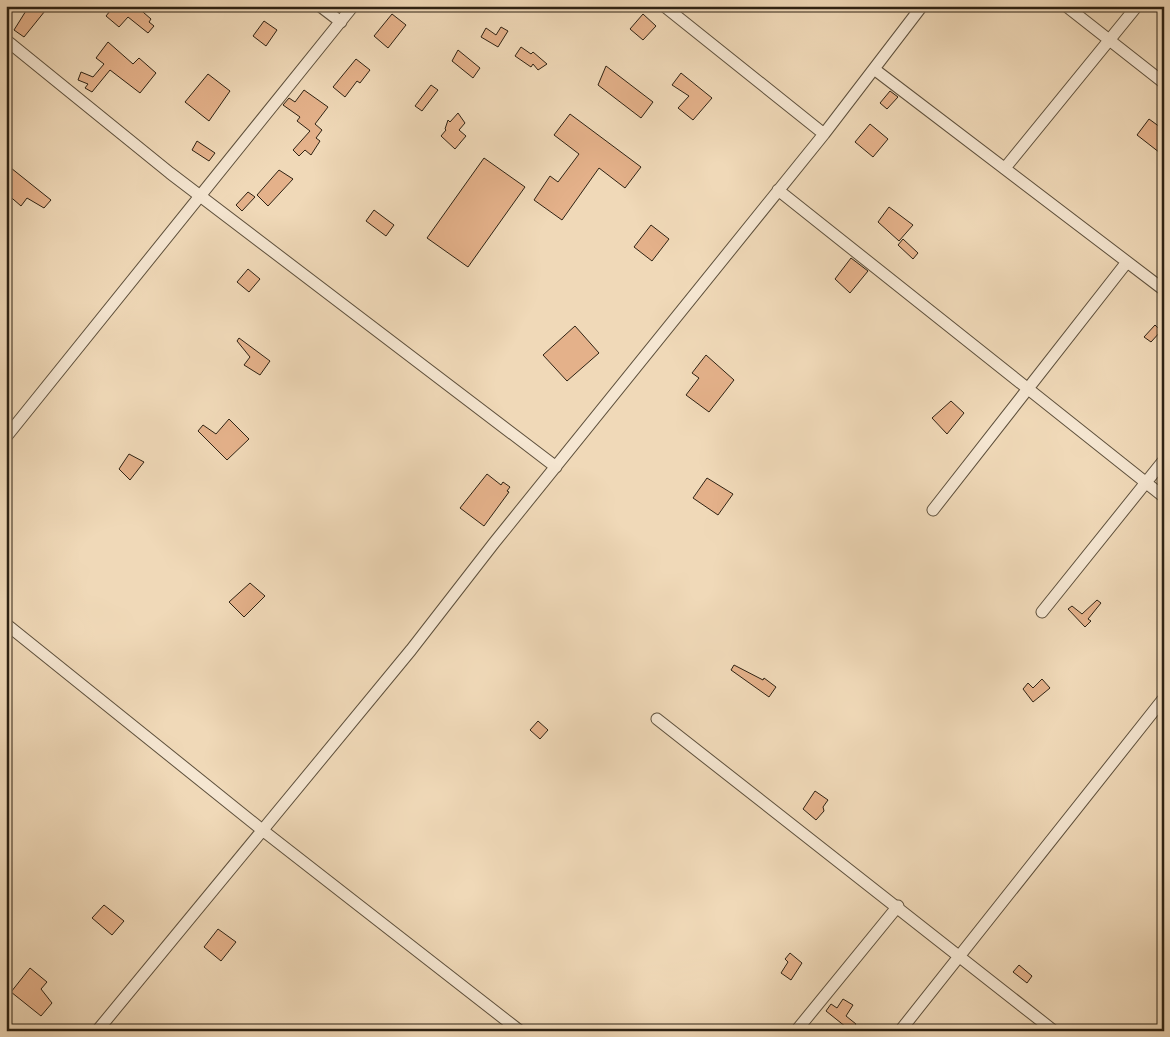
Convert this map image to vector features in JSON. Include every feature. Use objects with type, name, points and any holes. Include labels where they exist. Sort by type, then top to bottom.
[{"type":"street","points":[[320,6],[341,22]]},
{"type":"street","points":[[6,437],[353,6]]},
{"type":"street","points":[[664,6],[824,134]]},
{"type":"street","points":[[97,1031],[261,829],[411,650],[824,134],[922,6]]},
{"type":"street","points":[[1066,6],[1164,83]]},
{"type":"street","points":[[1005,168],[1137,6]]},
{"type":"street","points":[[6,40],[200,196],[556,467]]},
{"type":"street","points":[[874,69],[1164,290]]},
{"type":"street","points":[[778,190],[1164,497]]},
{"type":"street","points":[[933,510],[1127,262]]},
{"type":"street","points":[[1042,612],[1164,460]]},
{"type":"street","points":[[6,624],[513,1029]]},
{"type":"street","points":[[900,1031],[1164,698]]},
{"type":"street","points":[[657,719],[898,906],[1054,1031]]},
{"type":"street","points":[[796,1031],[898,906]]},
{"type":"building","points":[[29,6],[49,6],[24,37],[14,30]]},
{"type":"building","points":[[114,6],[136,6],[151,19],[149,22],[154,26],[148,33],[128,17],[119,27],[106,16]]},
{"type":"building","points":[[392,14],[406,25],[388,48],[374,36]]},
{"type":"building","points":[[643,14],[656,26],[643,40],[630,29]]},
{"type":"building","points":[[264,21],[277,30],[266,46],[253,36]]},
{"type":"building","points":[[501,27],[508,31],[498,47],[481,37],[486,28],[496,35]]},
{"type":"building","points":[[108,42],[133,64],[139,58],[156,73],[140,93],[110,70],[92,92],[85,88],[88,84],[78,80],[81,72],[93,77],[104,64],[96,58]]},
{"type":"building","points":[[521,47],[531,54],[533,52],[547,64],[538,70],[533,64],[531,67],[515,56]]},
{"type":"building","points":[[458,50],[480,68],[473,78],[452,61]]},
{"type":"building","points":[[356,59],[370,70],[360,83],[357,81],[345,97],[333,87]]},
{"type":"building","points":[[606,66],[653,102],[641,118],[598,85]]},
{"type":"building","points":[[681,73],[712,98],[693,120],[678,108],[689,96],[672,85]]},
{"type":"building","points":[[208,74],[230,91],[209,121],[185,102]]},
{"type":"building","points":[[431,85],[438,90],[422,111],[415,106]]},
{"type":"building","points":[[304,90],[328,107],[315,124],[322,130],[316,138],[320,141],[311,155],[305,150],[299,156],[293,150],[310,131],[297,121],[300,117],[283,105],[289,98],[295,102]]},
{"type":"building","points":[[890,91],[898,97],[887,109],[880,103]]},
{"type":"building","points":[[458,113],[465,123],[459,130],[466,136],[455,149],[441,136],[446,130],[448,120],[450,122]]},
{"type":"building","points":[[570,114],[641,167],[625,188],[599,168],[562,220],[534,200],[550,176],[558,182],[579,154],[554,135]]},
{"type":"building","points":[[1149,119],[1164,130],[1164,156],[1137,135]]},
{"type":"building","points":[[870,124],[888,139],[873,157],[855,142]]},
{"type":"building","points":[[197,141],[215,153],[209,161],[192,150]]},
{"type":"building","points":[[484,158],[525,187],[468,267],[427,238]]},
{"type":"building","points":[[6,164],[51,200],[44,208],[27,198],[21,206],[6,193]]},
{"type":"building","points":[[279,170],[293,179],[268,206],[257,195]]},
{"type":"building","points":[[248,192],[255,197],[242,211],[236,205]]},
{"type":"building","points":[[889,207],[913,225],[899,241],[878,222]]},
{"type":"building","points":[[374,210],[394,225],[386,236],[366,221]]},
{"type":"building","points":[[651,225],[669,239],[652,261],[634,247]]},
{"type":"building","points":[[903,239],[918,253],[913,259],[898,245]]},
{"type":"building","points":[[851,258],[868,271],[850,293],[835,279]]},
{"type":"building","points":[[248,269],[260,279],[249,292],[237,282]]},
{"type":"building","points":[[1155,325],[1161,331],[1151,342],[1144,337]]},
{"type":"building","points":[[575,326],[599,353],[567,381],[543,355]]},
{"type":"building","points":[[239,338],[270,361],[260,375],[244,365],[250,357],[237,341]]},
{"type":"building","points":[[706,355],[734,380],[709,412],[686,395],[699,378],[692,373]]},
{"type":"building","points":[[951,401],[964,413],[947,434],[932,418]]},
{"type":"building","points":[[229,419],[249,439],[227,460],[198,431],[203,425],[216,434]]},
{"type":"building","points":[[129,454],[144,462],[130,480],[119,469]]},
{"type":"building","points":[[487,474],[501,485],[503,482],[510,487],[507,491],[509,492],[484,526],[460,508]]},
{"type":"building","points":[[707,478],[733,494],[718,515],[693,498]]},
{"type":"building","points":[[250,583],[265,596],[244,617],[229,602]]},
{"type":"building","points":[[1097,600],[1101,603],[1088,619],[1091,621],[1085,627],[1068,609],[1072,606],[1082,614]]},
{"type":"building","points":[[734,665],[763,680],[764,678],[776,687],[769,697],[731,670]]},
{"type":"building","points":[[1042,679],[1050,688],[1033,702],[1023,689],[1028,683],[1033,688]]},
{"type":"building","points":[[538,721],[548,730],[540,739],[530,730]]},
{"type":"building","points":[[815,791],[828,800],[823,807],[824,811],[816,820],[803,809]]},
{"type":"building","points":[[104,905],[124,921],[112,935],[92,918]]},
{"type":"building","points":[[218,929],[236,942],[221,961],[204,947]]},
{"type":"building","points":[[790,953],[802,963],[791,980],[781,973],[788,962],[785,959]]},
{"type":"building","points":[[1019,965],[1032,976],[1027,983],[1013,972]]},
{"type":"building","points":[[30,968],[47,982],[41,989],[52,1003],[41,1016],[11,992]]},
{"type":"building","points":[[843,999],[853,1005],[846,1016],[856,1024],[851,1031],[826,1011],[831,1004],[837,1008]]}]
